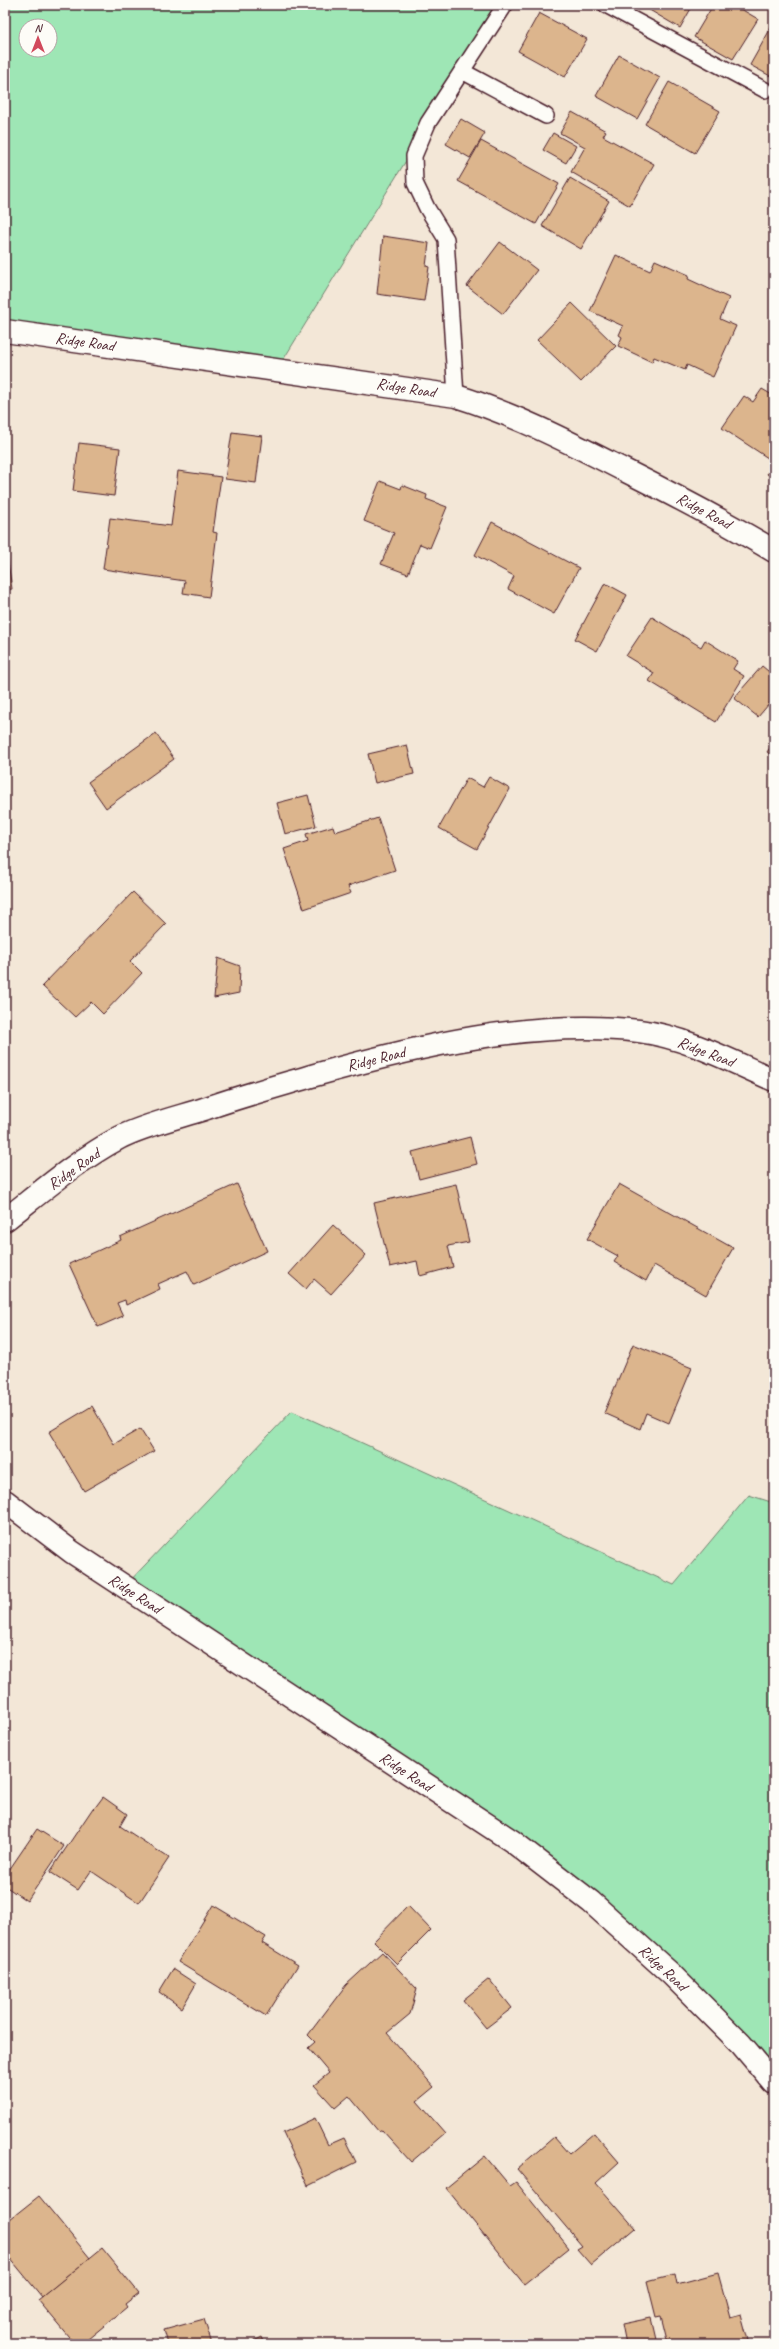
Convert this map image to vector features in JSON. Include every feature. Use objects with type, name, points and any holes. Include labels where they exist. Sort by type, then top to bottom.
[{"type":"street","name":"Ridge Road","points":[[5,331],[456,396],[490,407],[537,426],[722,520],[774,551]]},
{"type":"street","name":"Ridge Road","points":[[5,1220],[58,1179],[120,1138],[231,1099],[319,1074],[387,1055],[469,1040],[535,1031],[593,1028],[641,1031],[679,1040],[774,1080]]},
{"type":"street","name":"Ridge Road","points":[[5,1501],[72,1552],[512,1841],[591,1902],[671,1974],[740,2044],[774,2083]]},
{"type":"lane","points":[[456,396],[446,239],[427,208],[415,183],[414,156],[428,123],[505,5]]},
{"type":"lane","points":[[606,5],[765,90]]},
{"type":"lane","points":[[462,71],[546,116]]},
{"type":"green space","points":[[5,5],[502,5],[280,365],[5,328]]},
{"type":"green space","points":[[292,1411],[674,1585],[749,1495],[774,1503],[774,2079],[592,1898],[125,1586]]},
{"type":"building","points":[[641,5],[693,5],[680,28]]},
{"type":"building","points":[[713,5],[734,5],[758,19],[733,59],[694,37]]},
{"type":"building","points":[[539,13],[587,39],[565,77],[518,51]]},
{"type":"building","points":[[772,26],[774,27],[774,78],[750,65]]},
{"type":"building","points":[[619,55],[660,78],[637,119],[596,96]]},
{"type":"building","points":[[669,82],[720,111],[695,153],[645,124]]},
{"type":"building","points":[[572,112],[606,131],[603,136],[654,164],[630,206],[571,172],[585,147],[560,133]]},
{"type":"building","points":[[461,119],[485,133],[470,158],[446,144]]},
{"type":"building","points":[[553,133],[576,146],[566,163],[543,150]]},
{"type":"building","points":[[481,141],[559,184],[536,224],[458,181]]},
{"type":"building","points":[[570,178],[609,201],[581,249],[542,226]]},
{"type":"building","points":[[383,236],[429,243],[426,266],[429,267],[424,301],[377,294]]},
{"type":"building","points":[[500,242],[537,270],[503,314],[467,286]]},
{"type":"building","points":[[616,255],[650,271],[655,260],[689,275],[688,279],[729,298],[720,319],[736,326],[713,377],[687,365],[685,370],[654,357],[652,362],[618,346],[622,337],[619,335],[623,326],[590,311]]},
{"type":"building","points":[[572,303],[616,346],[581,382],[537,340]]},
{"type":"building","points":[[762,389],[774,396],[774,462],[722,428],[744,396],[753,402]]},
{"type":"building","points":[[232,432],[262,436],[256,483],[225,479]]},
{"type":"building","points":[[79,443],[120,448],[114,496],[73,491]]},
{"type":"building","points":[[774,463],[774,478],[767,474]]},
{"type":"building","points":[[178,471],[221,477],[213,532],[217,533],[209,597],[183,593],[185,581],[103,569],[110,518],[171,526]]},
{"type":"building","points":[[380,481],[401,489],[402,485],[427,495],[426,499],[447,507],[430,548],[420,544],[408,574],[381,564],[394,533],[364,521]]},
{"type":"building","points":[[492,522],[579,568],[554,614],[508,589],[514,576],[475,555]]},
{"type":"building","points":[[5,542],[12,589],[5,590]]},
{"type":"building","points":[[605,583],[627,595],[597,651],[575,639]]},
{"type":"building","points":[[652,617],[701,647],[705,640],[738,661],[733,669],[744,676],[716,722],[649,681],[654,673],[626,656]]},
{"type":"building","points":[[762,666],[774,676],[774,698],[758,717],[734,698]]},
{"type":"building","points":[[156,733],[174,759],[106,808],[88,782]]},
{"type":"building","points":[[774,742],[774,757],[767,752]]},
{"type":"building","points":[[407,745],[414,774],[375,783],[368,754]]},
{"type":"building","points":[[489,777],[510,789],[477,849],[439,828],[467,778],[483,787]]},
{"type":"building","points":[[308,795],[316,826],[285,834],[277,803]]},
{"type":"building","points":[[378,818],[395,870],[348,886],[351,893],[304,909],[284,849],[308,841],[306,834],[333,826],[335,832]]},
{"type":"building","points":[[133,892],[166,924],[130,961],[142,973],[103,1014],[91,1002],[75,1017],[42,986]]},
{"type":"building","points":[[218,958],[240,966],[239,993],[214,998]]},
{"type":"building","points":[[470,1137],[477,1164],[419,1179],[412,1152]]},
{"type":"building","points":[[237,1184],[267,1251],[194,1285],[187,1271],[158,1284],[160,1289],[126,1305],[125,1300],[117,1303],[123,1316],[98,1327],[69,1264],[121,1240],[120,1237]]},
{"type":"building","points":[[456,1184],[469,1242],[448,1246],[453,1267],[420,1276],[417,1261],[390,1267],[374,1203]]},
{"type":"building","points":[[619,1184],[733,1248],[706,1295],[654,1265],[646,1281],[614,1262],[618,1256],[587,1239]]},
{"type":"building","points":[[333,1225],[366,1255],[331,1294],[314,1279],[306,1289],[289,1274]]},
{"type":"building","points":[[633,1344],[692,1368],[669,1423],[646,1413],[640,1429],[604,1413]]},
{"type":"building","points":[[92,1406],[114,1444],[140,1429],[154,1451],[84,1491],[49,1432]]},
{"type":"building","points":[[103,1797],[127,1814],[120,1826],[169,1858],[139,1903],[91,1871],[78,1890],[50,1872],[93,1808],[94,1809]]},
{"type":"building","points":[[37,1829],[64,1846],[27,1901],[5,1886],[5,1876]]},
{"type":"building","points":[[213,1905],[266,1937],[262,1943],[298,1965],[266,2016],[178,1962]]},
{"type":"building","points":[[408,1906],[431,1930],[397,1964],[374,1941]]},
{"type":"building","points":[[382,1952],[417,1989],[410,2014],[387,2033],[434,2087],[417,2101],[445,2133],[411,2162],[382,2130],[379,2132],[349,2096],[335,2108],[314,2085],[329,2073],[308,2048],[315,2042],[308,2035],[346,1985]]},
{"type":"building","points":[[173,1969],[196,1984],[182,2008],[159,1992]]},
{"type":"building","points":[[489,1979],[512,2008],[486,2028],[463,2000]]},
{"type":"building","points":[[315,2118],[328,2145],[344,2138],[356,2162],[308,2186],[283,2133]]},
{"type":"building","points":[[594,2133],[619,2162],[596,2183],[635,2228],[591,2265],[577,2249],[582,2246],[517,2169],[554,2137],[569,2154]]},
{"type":"building","points":[[485,2156],[510,2186],[516,2182],[569,2248],[524,2284],[446,2188]]},
{"type":"building","points":[[39,2196],[90,2258],[42,2297],[5,2252],[5,2223]]},
{"type":"building","points":[[102,2248],[139,2293],[125,2304],[127,2307],[82,2344],[75,2344],[38,2300]]},
{"type":"building","points":[[718,2273],[730,2317],[741,2314],[749,2344],[668,2344],[661,2316],[656,2317],[647,2281],[675,2274],[677,2284]]},
{"type":"building","points":[[651,2318],[657,2344],[626,2344],[622,2324]]},
{"type":"building","points":[[204,2319],[212,2344],[168,2344],[164,2330]]},
{"type":"building","points":[[262,2337],[265,2344],[248,2344]]}]
